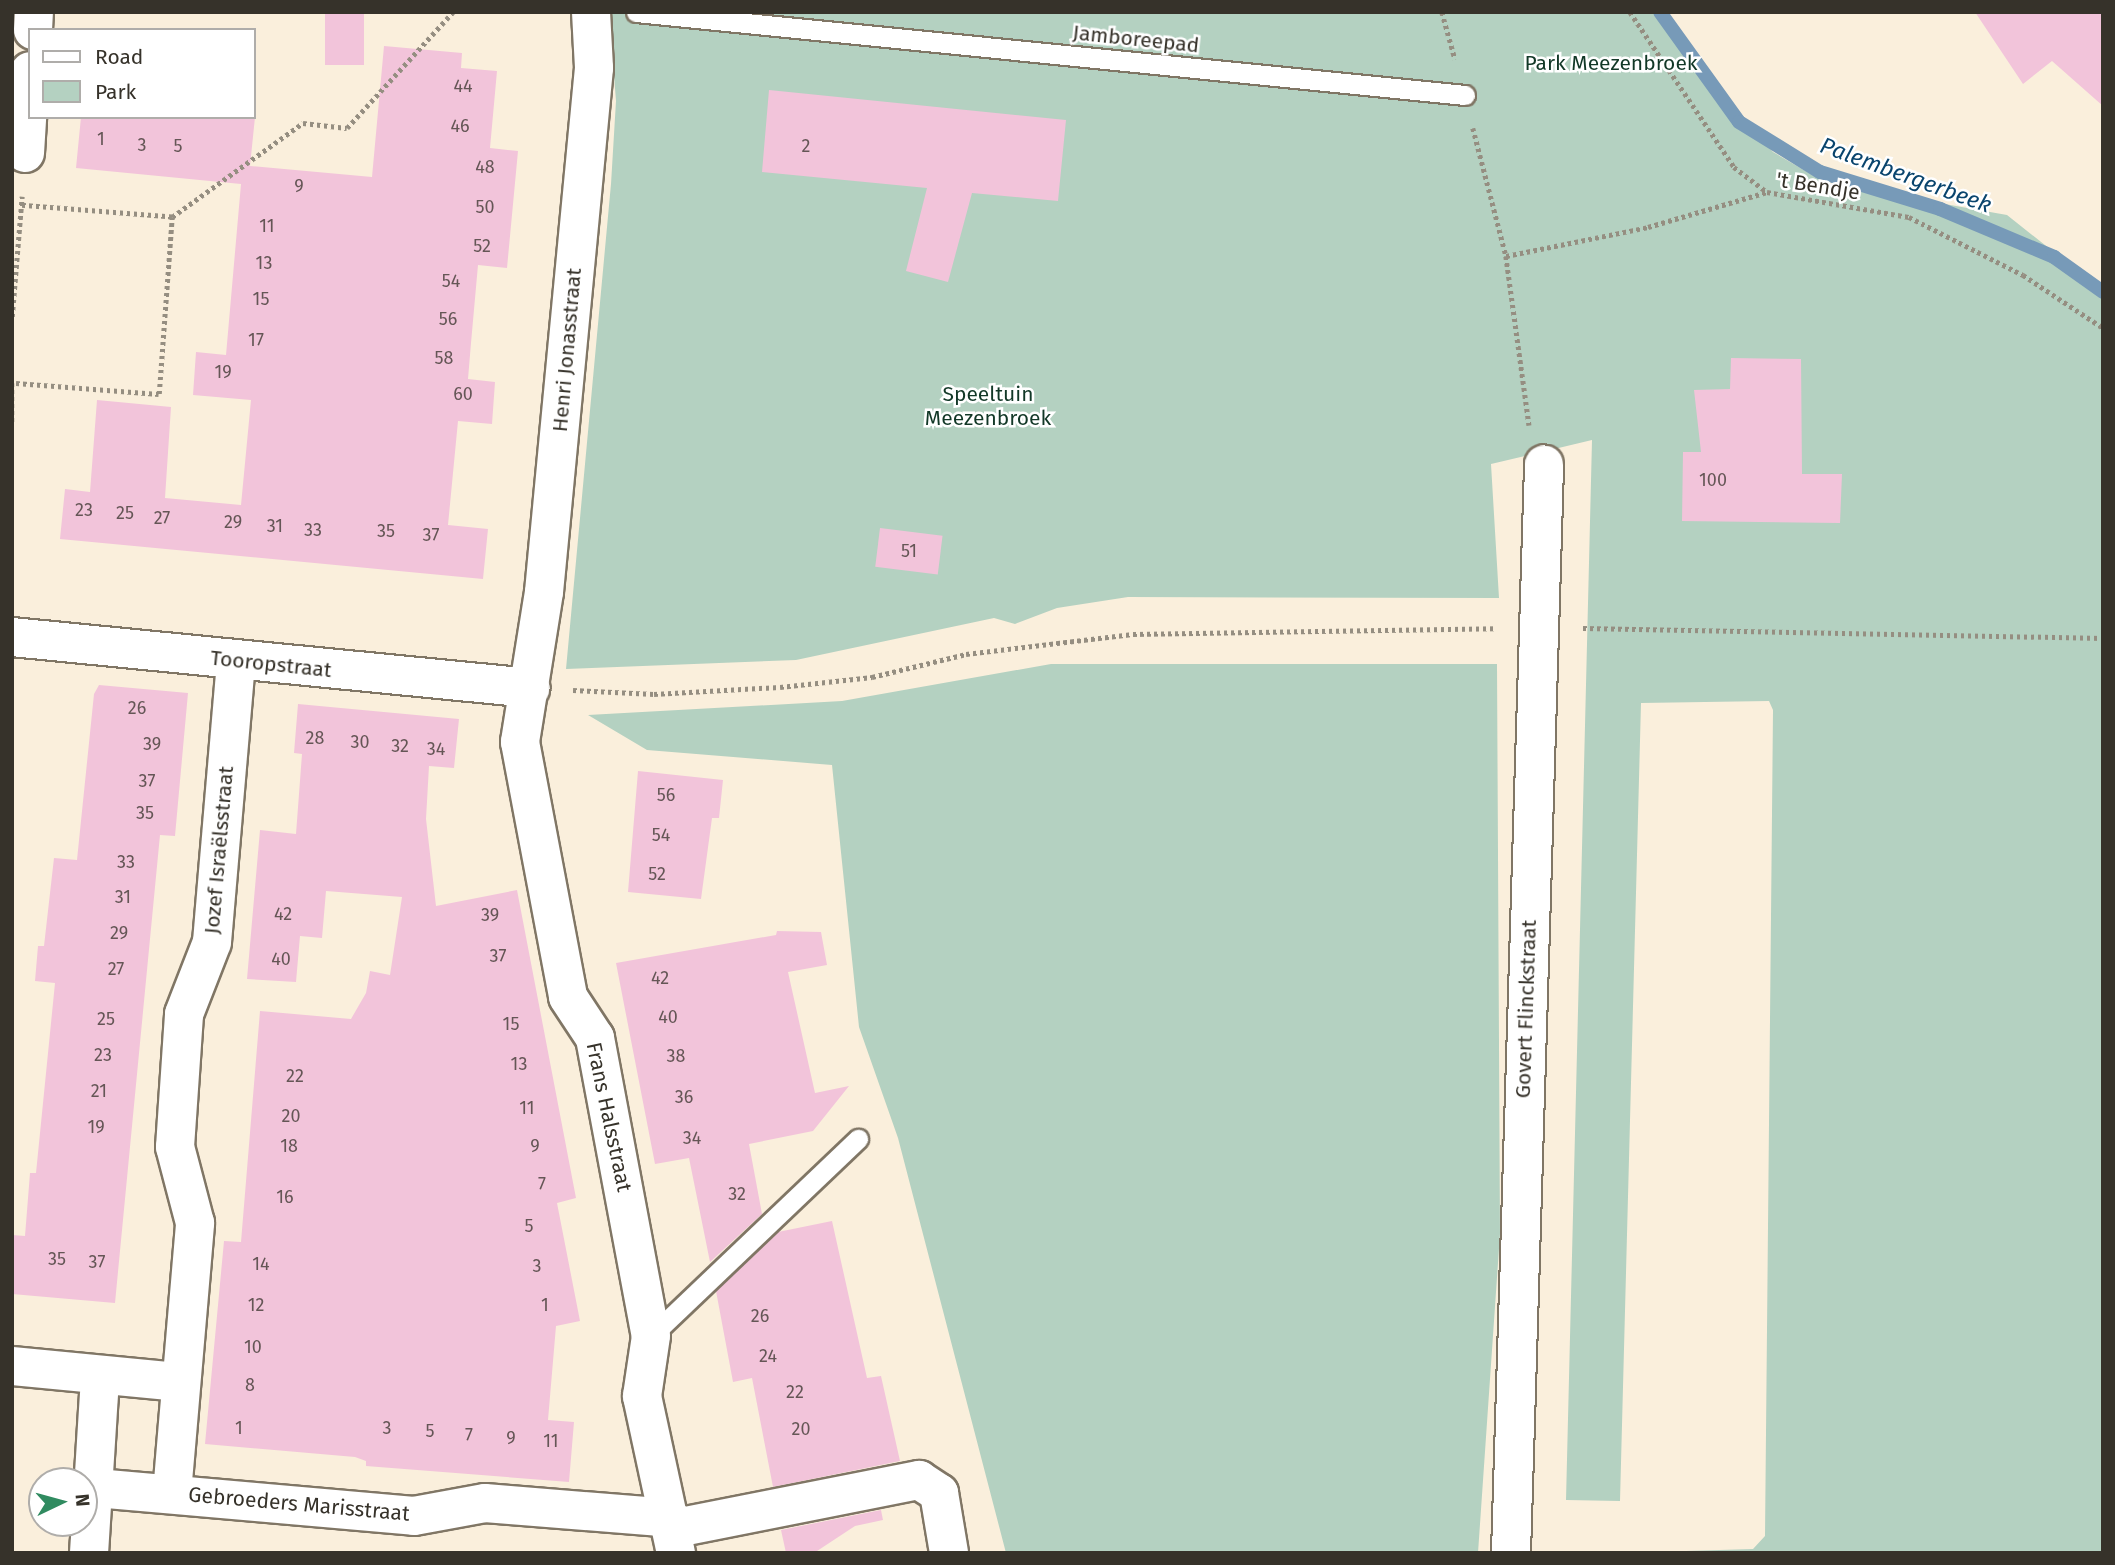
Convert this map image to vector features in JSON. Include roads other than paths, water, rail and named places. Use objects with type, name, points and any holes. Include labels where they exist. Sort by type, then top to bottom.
[{"type":"street","name":"Henri Jonasstraat","points":[[530,688],[544,592],[594,68],[591,12]]},
{"type":"street","points":[[19,153],[23,82]]},
{"type":"street","name":"Govert Flinckstraat","points":[[1511,1553],[1544,465]]},
{"type":"street","name":"Tooropstraat","points":[[12,637],[530,688]]},
{"type":"street","name":"Jozef Israëlsstraat","points":[[172,1493],[179,1382],[195,1223],[175,1147],[184,1014],[212,942],[236,661]]},
{"type":"street","name":"Frans Halsstraat","points":[[530,688],[520,742],[568,997],[595,1038],[651,1336],[642,1396],[672,1533]]},
{"type":"street","points":[[12,1366],[179,1382]]},
{"type":"street","points":[[97,1467],[100,1376]]},
{"type":"street","name":"Gebroeders Marisstraat","points":[[98,1488],[414,1516],[485,1503],[672,1533],[919,1480],[939,1493],[949,1553]]},
{"type":"lane","name":"Jamboreepad","points":[[636,12],[1465,95]]},
{"type":"lane","points":[[651,1336],[858,1139]]},
{"type":"waterway","name":"Palembergerbeek","points":[[1660,12],[1739,122],[1820,172],[1940,209],[2054,257],[2103,292]]},
{"type":"park label","name":"Park Meezenbroek","points":[[1611,63]]},
{"type":"park label","name":"Speeltuin Meezenbroek","points":[[988,406]]}]
